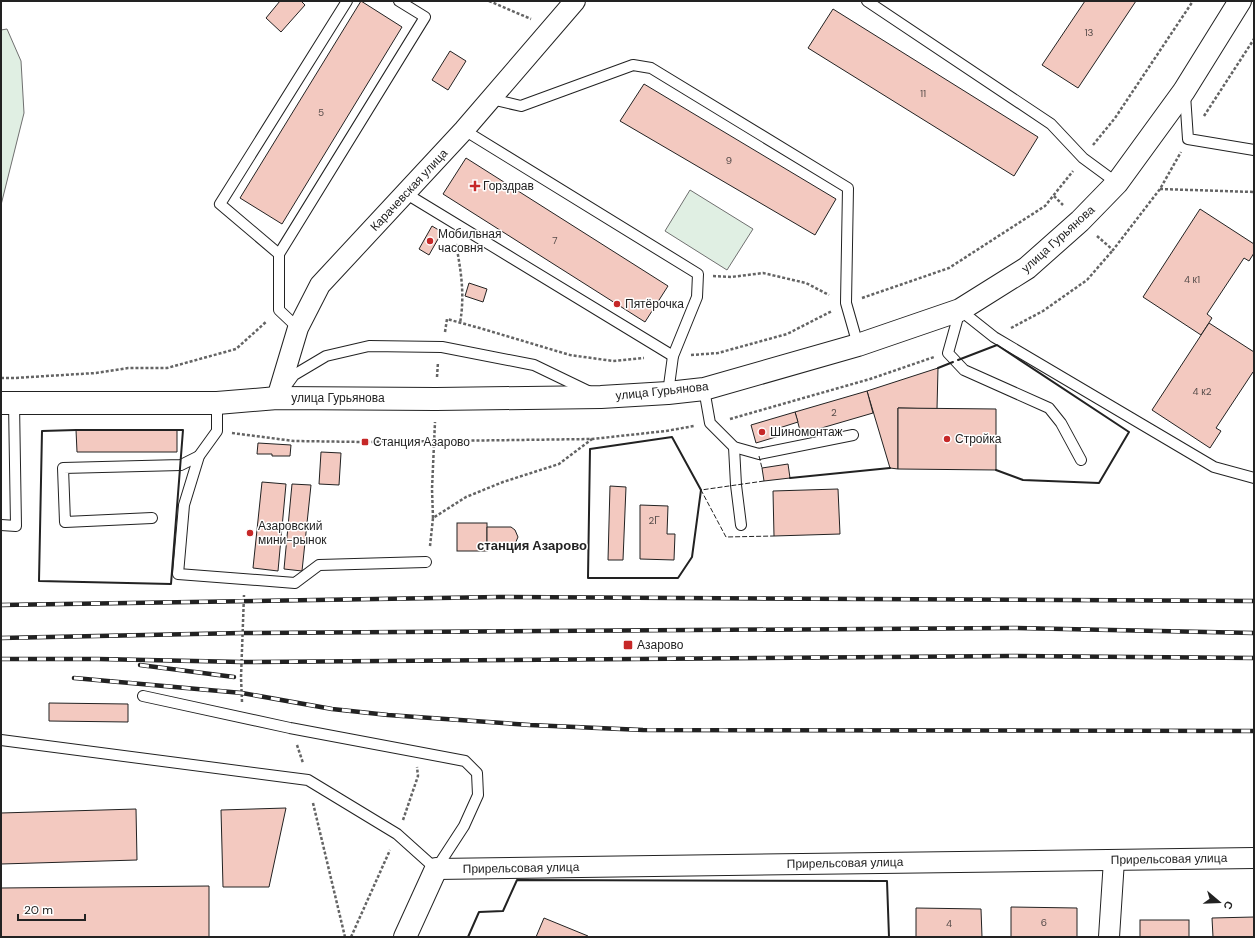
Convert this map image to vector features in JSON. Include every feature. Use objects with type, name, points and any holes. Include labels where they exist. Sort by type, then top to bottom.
[{"type":"street","name":"Карачевская улица","points":[[277,398],[298,328],[320,285],[464,130],[575,1]]},
{"type":"street","name":"улица Гурьянова","points":[[7,403],[217,403],[277,398],[436,399],[601,397],[668,393],[704,389],[858,345],[960,310],[1027,268],[1080,221],[1117,183],[1184,91],[1240,1]]},
{"type":"street","name":"Прирельсовая улица","points":[[436,869],[1254,858]]},
{"type":"street","points":[[1108,937],[1114,860]]},
{"type":"street","points":[[405,937],[436,869]]},
{"type":"lane","points":[[279,254],[220,204],[347,1]]},
{"type":"lane","points":[[298,328],[279,310],[279,254],[425,17],[399,1]]},
{"type":"lane","points":[[867,1],[1051,124],[1083,158],[1117,183]]},
{"type":"lane","points":[[491,99],[521,106],[633,65],[651,68],[848,188],[846,304],[858,345]]},
{"type":"lane","points":[[1184,91],[1188,139],[1254,150]]},
{"type":"lane","points":[[464,130],[698,274],[696,297],[673,356],[668,393]]},
{"type":"lane","points":[[405,193],[673,356]]},
{"type":"lane","points":[[1081,460],[1061,423],[1049,408],[964,370],[948,353],[960,310],[994,337],[1214,467],[1254,478]]},
{"type":"lane","points":[[277,398],[294,375],[326,356],[368,346],[442,347],[534,365],[601,397]]},
{"type":"lane","points":[[704,389],[710,423],[734,447],[759,454],[853,435]]},
{"type":"lane","points":[[1,525],[16,526],[7,403]]},
{"type":"lane","points":[[217,403],[216,431],[199,456],[184,505],[178,574],[295,583],[319,565],[426,562]]},
{"type":"lane","points":[[734,447],[736,485],[741,524]]},
{"type":"lane","points":[[152,518],[65,522],[63,468],[181,465],[199,456]]},
{"type":"lane","points":[[1,740],[308,780],[397,834],[436,869],[464,826],[478,795],[478,773],[465,761],[290,728],[143,696]]},
{"type":"path","points":[[490,1],[552,28]]},
{"type":"path","points":[[426,562],[432,540],[432,489],[437,366],[447,319],[570,355],[613,361],[718,353],[787,334],[846,304],[949,268],[1045,206],[1115,118],[1193,1]]},
{"type":"path","points":[[1160,189],[1254,192]]},
{"type":"path","points":[[452,222],[462,278],[463,309],[460,323]]},
{"type":"path","points":[[698,274],[731,277],[763,272],[806,283],[846,304]]},
{"type":"path","points":[[1,378],[96,373],[128,368],[167,368],[236,349],[279,310]]},
{"type":"path","points":[[433,518],[466,498],[488,488],[559,464],[592,439]]},
{"type":"path","points":[[243,717],[241,677],[243,601],[246,579]]},
{"type":"path","points":[[351,937],[405,816],[418,776]]},
{"type":"path","points":[[308,780],[344,937]]},
{"type":"green space","points":[[7,29],[21,61],[24,113],[1,205],[1,30]]},
{"type":"green space","points":[[690,190],[753,229],[727,270],[665,231]]},
{"type":"building","points":[[280,1],[301,1],[305,5],[281,32],[266,18]]},
{"type":"building","points":[[361,1],[402,27],[282,224],[240,198]]},
{"type":"building","points":[[1085,1],[1136,1],[1078,88],[1042,65]]},
{"type":"building","points":[[833,9],[1038,137],[1014,176],[808,48]]},
{"type":"building","points":[[450,51],[466,61],[448,90],[432,80]]},
{"type":"building","points":[[644,84],[836,199],[815,235],[620,121]]},
{"type":"building","points":[[466,158],[668,286],[645,322],[443,194]]},
{"type":"building","points":[[1200,209],[1254,244],[1254,253],[1249,261],[1244,258],[1207,314],[1212,318],[1201,335],[1143,297]]},
{"type":"building","name":"Мобильная часовня","points":[[432,226],[442,232],[429,255],[419,249]]},
{"type":"building","points":[[469,283],[487,289],[483,302],[465,296]]},
{"type":"building","points":[[1209,323],[1254,352],[1254,372],[1216,428],[1221,431],[1210,448],[1152,410]]},
{"type":"building","points":[[938,368],[937,409],[898,408],[898,469],[890,468],[867,391]]},
{"type":"building","points":[[867,391],[873,413],[801,434],[795,412]]},
{"type":"building","name":"Стройка","points":[[898,408],[996,409],[996,470],[898,469]]},
{"type":"building","points":[[795,412],[798,422],[776,429],[779,436],[756,443],[751,425]]},
{"type":"building","points":[[76,430],[177,430],[177,452],[77,452]]},
{"type":"building","points":[[258,443],[291,445],[290,456],[257,454]]},
{"type":"building","points":[[321,452],[341,453],[339,485],[319,484]]},
{"type":"building","points":[[788,464],[790,478],[764,481],[762,468]]},
{"type":"building","points":[[262,482],[286,484],[278,571],[253,568]]},
{"type":"building","points":[[292,484],[311,485],[302,571],[284,569]]},
{"type":"building","points":[[610,486],[626,487],[623,560],[608,560]]},
{"type":"building","points":[[838,489],[840,534],[774,536],[773,491]]},
{"type":"building","points":[[640,505],[668,506],[667,534],[675,534],[674,560],[640,559]]},
{"type":"building","points":[[457,523],[487,523],[487,551],[457,551]]},
{"type":"building","points":[[487,527],[511,527],[515,530],[518,537],[515,544],[510,549],[487,548]]},
{"type":"building","points":[[49,703],[128,704],[128,722],[49,721]]},
{"type":"building","points":[[286,808],[269,887],[223,887],[221,810]]},
{"type":"building","points":[[136,809],[137,860],[1,864],[1,813]]},
{"type":"building","points":[[209,886],[209,937],[1,937],[1,888]]},
{"type":"building","points":[[1011,907],[1077,908],[1077,937],[1011,937]]},
{"type":"building","points":[[916,908],[981,909],[982,937],[916,937]]},
{"type":"building","points":[[1254,917],[1254,937],[1213,937],[1212,918]]},
{"type":"building","points":[[544,918],[588,936],[536,937]]},
{"type":"building","points":[[1140,920],[1189,920],[1189,937],[1140,937]]},
{"type":"railway","points":[[1,605],[499,597],[1254,601]]},
{"type":"railway","points":[[1,638],[242,633],[1013,628],[1254,633]]},
{"type":"railway","points":[[1,659],[98,659],[242,662],[1011,656],[1254,658]]},
{"type":"railway","points":[[140,665],[234,677]]},
{"type":"railway","points":[[74,678],[242,693],[332,709],[388,715],[530,725],[643,730],[1254,731]]},
{"type":"fence","points":[[759,456],[762,468]]},
{"type":"fence","points":[[764,481],[701,490],[726,537],[774,536]]},
{"type":"wall","points":[[958,360],[997,345],[1129,432],[1099,483],[1023,480],[996,470]]},
{"type":"wall","points":[[938,368],[953,362]]},
{"type":"wall","points":[[76,430],[183,430],[171,584],[39,581],[42,431],[76,430]]},
{"type":"wall","points":[[672,437],[701,490],[692,557],[678,578],[588,578],[590,449],[672,437]]},
{"type":"wall","points":[[790,478],[890,468]]},
{"type":"wall","points":[[468,937],[479,912],[503,911],[517,880],[887,881],[889,937]]},
{"type":"place","name":"Горздрав","points":[[475,186]]},
{"type":"place","name":"Мобильная часовня","points":[[430,241]]},
{"type":"place","name":"Пятёрочка","points":[[617,304]]},
{"type":"place","name":"Шиномонтаж","points":[[762,432]]},
{"type":"place","name":"Стройка","points":[[947,439]]},
{"type":"place","name":"Станция Азарово","points":[[365,442]]},
{"type":"place","name":"Азаровский мини-рынок","points":[[250,533]]},
{"type":"place","name":"Азарово","points":[[628,645]]},
{"type":"district","name":"станция Азарово","points":[[532,545]]}]
